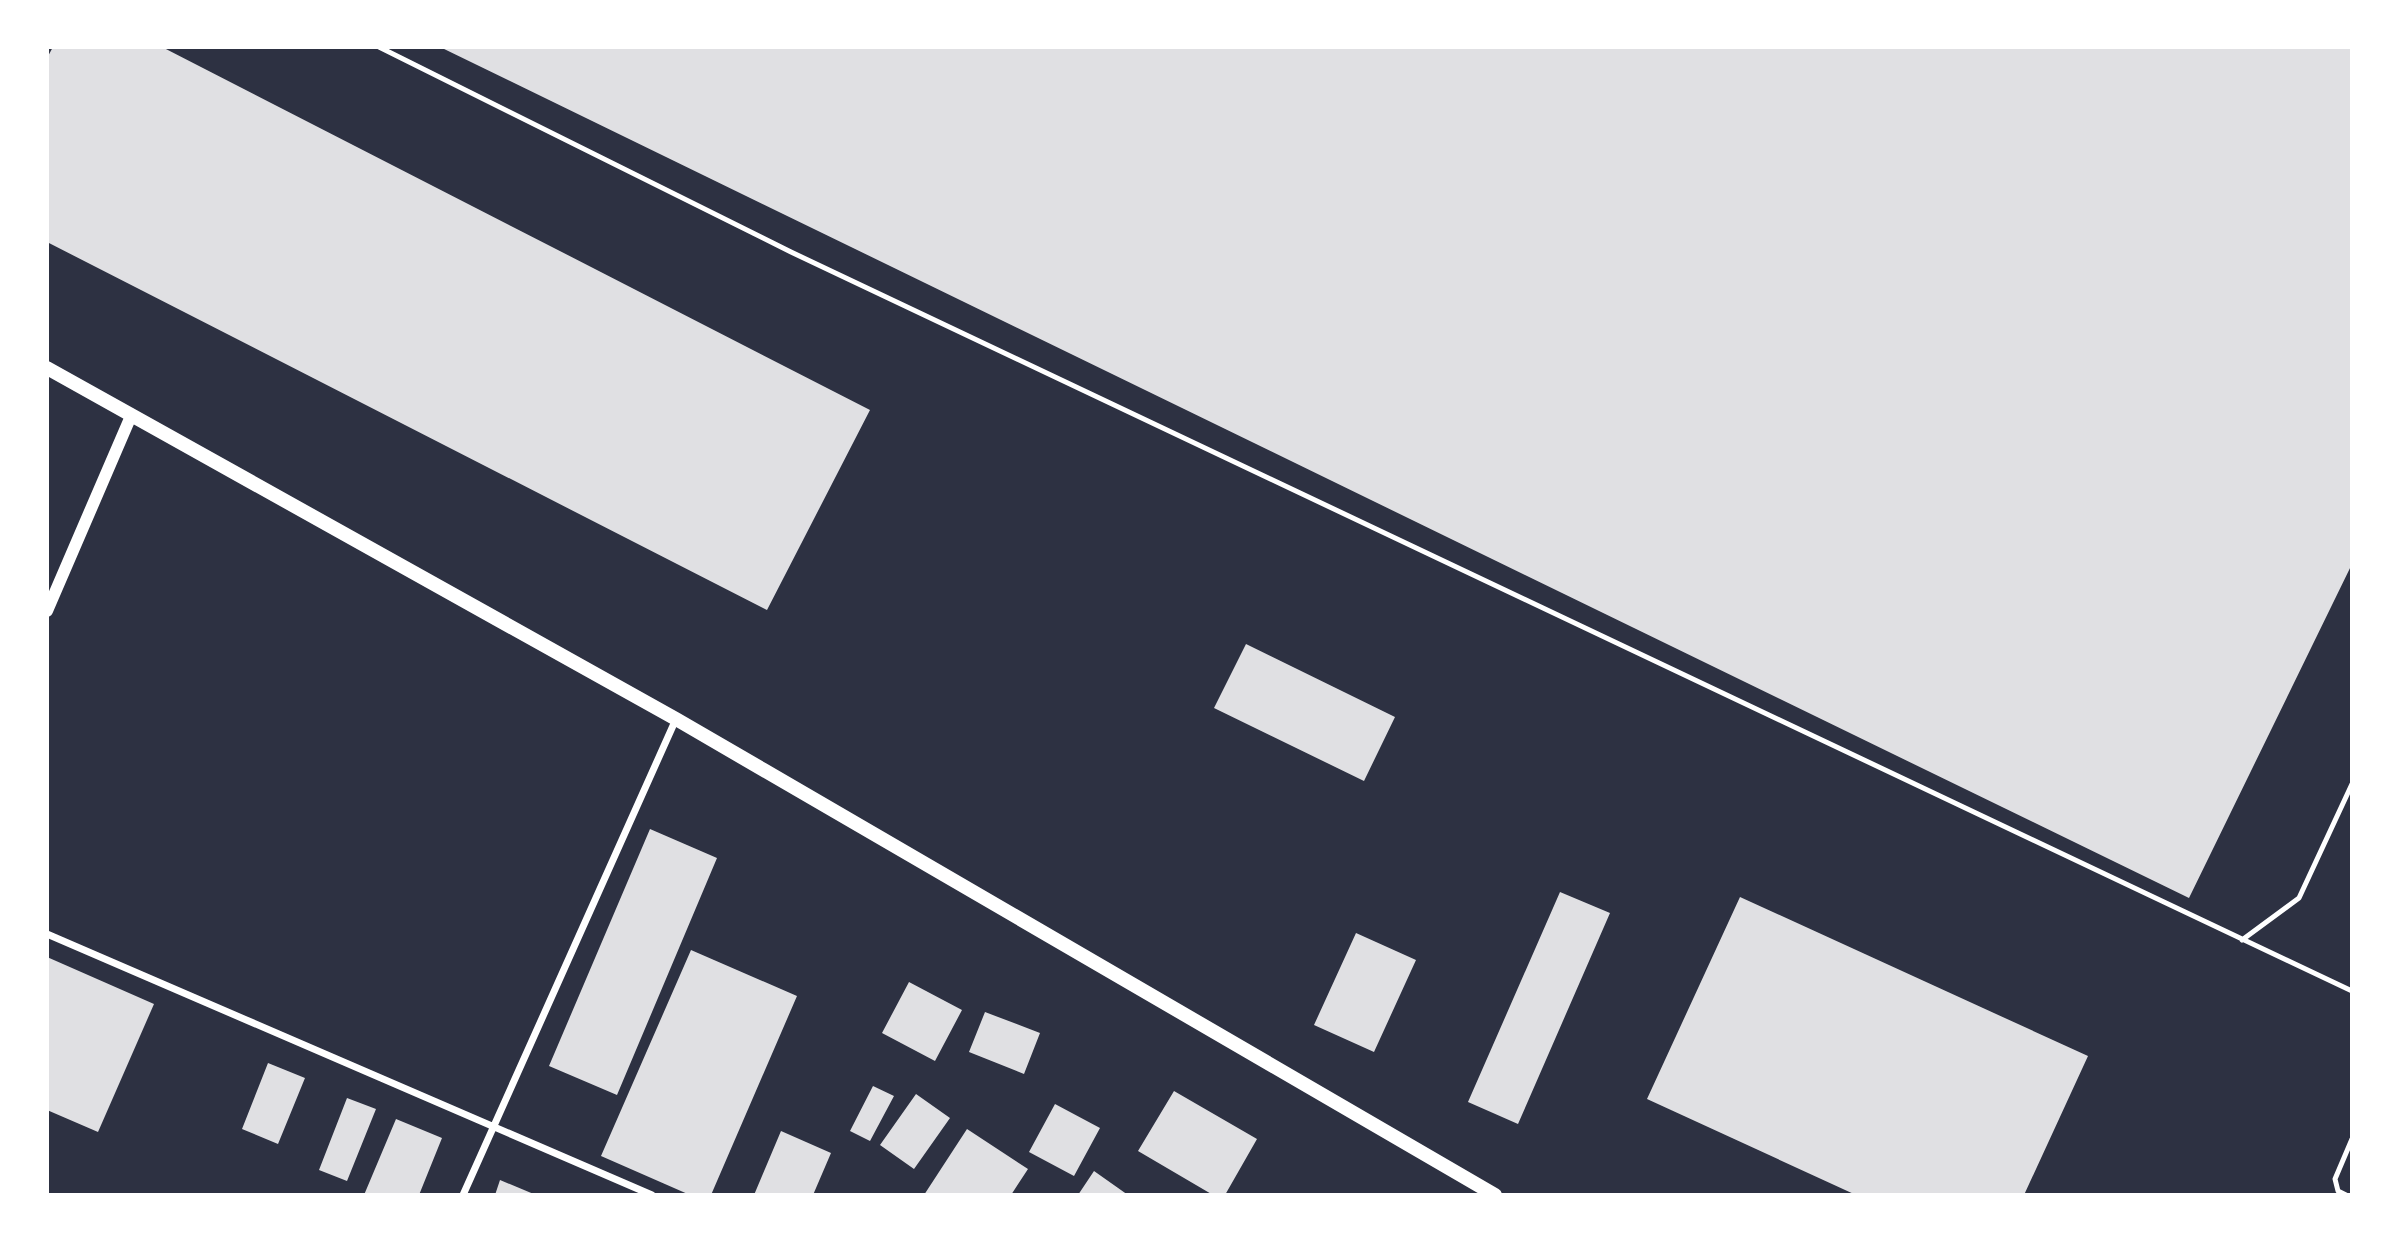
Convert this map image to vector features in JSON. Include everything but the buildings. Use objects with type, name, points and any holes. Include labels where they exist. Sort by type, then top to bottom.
[{"type":"main road","points":[[47,368],[676,719],[1496,1195]]},
{"type":"street","points":[[47,611],[131,416]]},
{"type":"street","points":[[463,1195],[676,719]]},
{"type":"street","points":[[47,934],[652,1195]]},
{"type":"lane","points":[[379,47],[791,252],[2352,991]]},
{"type":"lane","points":[[2242,940],[2299,898],[2352,784]]},
{"type":"lane","points":[[2346,1195],[2338,1191],[2335,1178],[2352,1139]]}]
